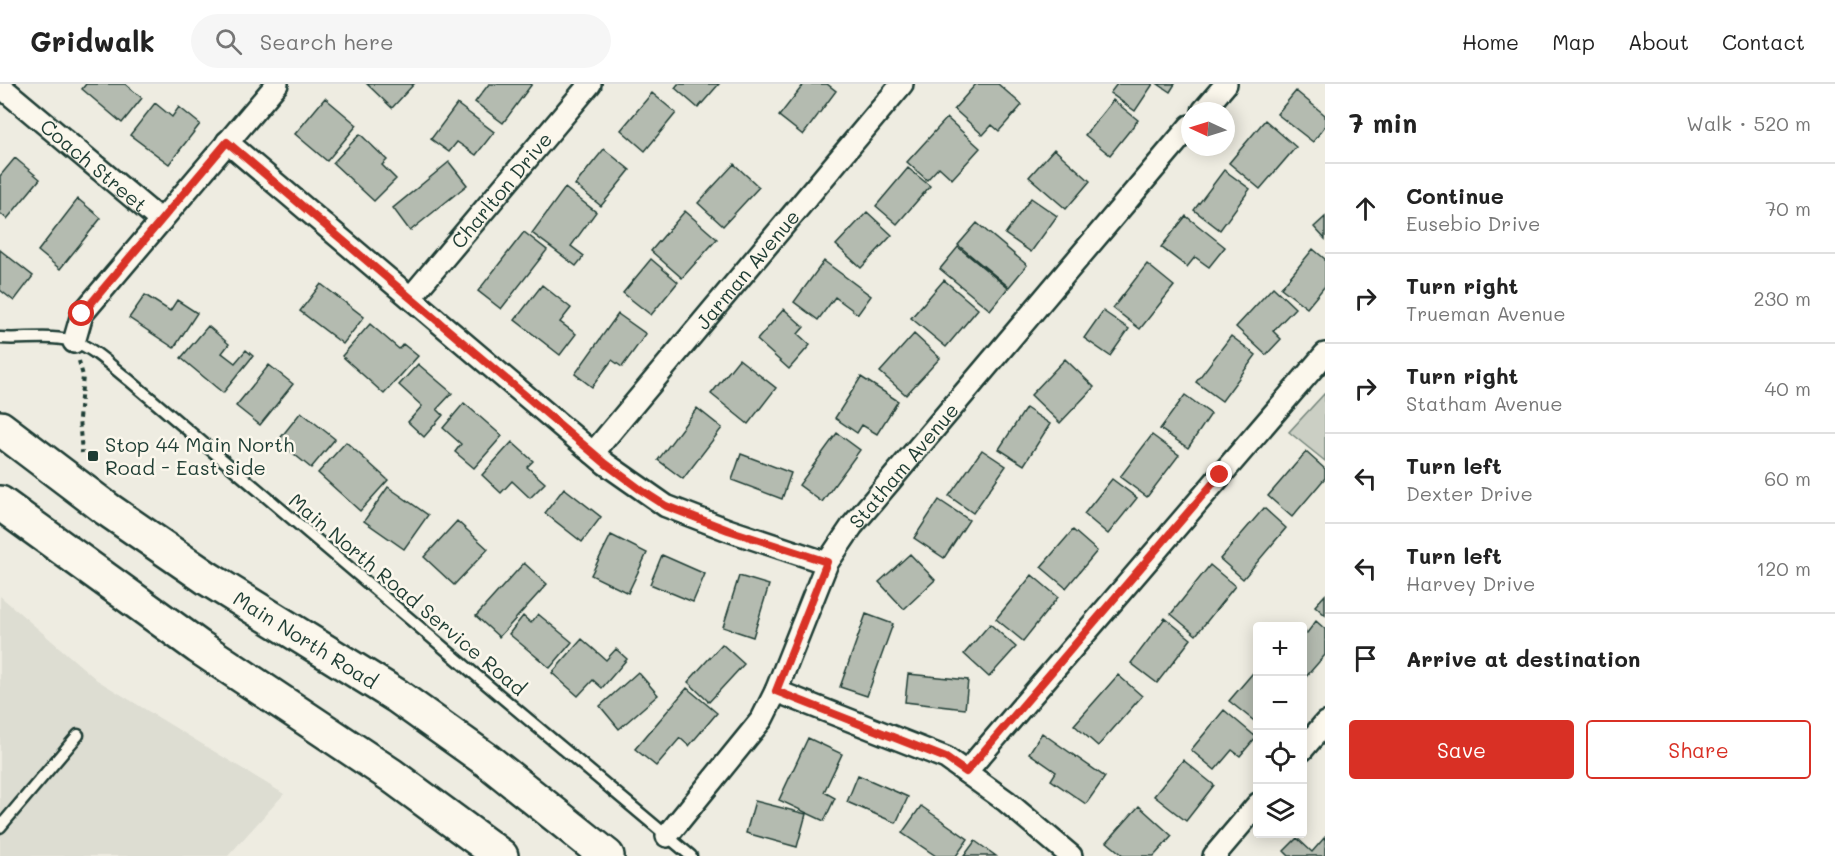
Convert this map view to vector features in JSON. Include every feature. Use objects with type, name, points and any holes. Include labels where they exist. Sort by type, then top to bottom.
[{"type":"highway","name":"Main North Road","points":[[0,428],[107,509],[207,578],[397,696],[488,761],[607,856]]},
{"type":"highway","points":[[0,503],[199,647],[392,775],[501,856]]},
{"type":"street","points":[[74,342],[82,314],[277,84]]},
{"type":"street","name":"Charlton Drive","points":[[411,297],[590,84]]},
{"type":"street","name":"Jarman Avenue","points":[[593,453],[902,84]]},
{"type":"street","points":[[1211,102],[1226,84]]},
{"type":"street","name":"Coach Street","points":[[0,86],[161,221]]},
{"type":"street","name":"Statham Avenue","points":[[668,836],[762,719],[776,691],[827,562],[852,526],[1181,137]]},
{"type":"street","points":[[227,142],[593,453],[641,490],[666,506],[728,530],[827,562]]},
{"type":"street","points":[[966,772],[1325,354]]},
{"type":"street","points":[[776,691],[946,758],[1006,801],[1071,856]]},
{"type":"street","points":[[1307,744],[1325,723]]},
{"type":"street","points":[[1214,856],[1253,809]]},
{"type":"lane","name":"Main North Road Service Road","points":[[0,338],[37,338],[74,342],[90,350],[129,380],[506,702],[691,856]]},
{"type":"lane","points":[[0,827],[78,735]]},
{"type":"path","points":[[74,342],[83,376],[78,419],[82,453]]},
{"type":"shaded area","points":[[1325,393],[1325,461],[1289,432]]},
{"type":"shaded area","points":[[0,596],[97,680],[284,794],[228,856],[0,856]]},
{"type":"building","points":[[86,84],[125,84],[142,98],[122,123],[82,89]]},
{"type":"building","points":[[367,84],[414,84],[392,108]]},
{"type":"building","points":[[489,84],[532,84],[503,123],[475,102]]},
{"type":"building","points":[[678,84],[719,84],[698,108],[675,88]]},
{"type":"building","points":[[804,84],[827,84],[836,91],[803,135],[779,116]]},
{"type":"building","points":[[976,84],[998,84],[1022,105],[999,131],[992,125],[983,135],[954,109]]},
{"type":"building","points":[[1117,84],[1153,84],[1135,111],[1110,93]]},
{"type":"building","points":[[1158,84],[1175,84],[1170,92]]},
{"type":"building","points":[[1296,91],[1325,115],[1325,126],[1313,142],[1277,114]]},
{"type":"building","points":[[652,93],[676,113],[645,151],[621,130]]},
{"type":"building","points":[[325,98],[357,125],[327,161],[295,134]]},
{"type":"building","points":[[1113,100],[1138,120],[1110,155],[1085,135]]},
{"type":"building","points":[[155,103],[172,117],[179,107],[200,124],[169,164],[130,135]]},
{"type":"building","points":[[457,104],[494,132],[476,155],[457,142],[449,152],[431,139]]},
{"type":"building","points":[[947,118],[980,148],[952,179],[939,167],[927,180],[907,162]]},
{"type":"building","points":[[1265,120],[1296,147],[1260,189],[1229,163]]},
{"type":"building","points":[[360,134],[387,160],[382,165],[396,179],[374,201],[333,163]]},
{"type":"building","points":[[604,149],[630,170],[601,206],[575,185]]},
{"type":"building","points":[[1054,149],[1090,181],[1066,209],[1029,177]]},
{"type":"building","points":[[15,158],[40,179],[7,219],[0,213],[0,176]]},
{"type":"building","points":[[449,162],[467,185],[410,231],[393,208]]},
{"type":"building","points":[[734,164],[759,187],[723,226],[698,203]]},
{"type":"building","points":[[908,168],[930,186],[897,224],[876,206]]},
{"type":"building","points":[[1224,170],[1250,189],[1220,230],[1194,210]]},
{"type":"building","points":[[565,188],[596,212],[571,246],[584,256],[576,266],[532,233]]},
{"type":"building","points":[[1031,198],[1057,216],[1031,252],[1005,234]]},
{"type":"building","points":[[78,199],[101,218],[60,269],[38,251]]},
{"type":"building","points":[[685,211],[717,239],[682,278],[651,251]]},
{"type":"building","points":[[867,212],[892,235],[861,268],[836,245]]},
{"type":"building","points":[[1186,216],[1225,247],[1209,267],[1195,257],[1187,267],[1161,247]]},
{"type":"building","points":[[1325,217],[1325,239],[1314,227]]},
{"type":"building","points":[[977,223],[1027,265],[1009,287],[958,245]]},
{"type":"building","points":[[524,232],[547,250],[501,309],[478,291]]},
{"type":"building","points":[[958,247],[1008,288],[990,310],[940,269]]},
{"type":"building","points":[[1313,249],[1325,259],[1325,286],[1307,308],[1281,288]]},
{"type":"building","points":[[0,250],[33,276],[14,301],[0,290]]},
{"type":"building","points":[[651,259],[678,282],[651,315],[623,293]]},
{"type":"building","points":[[824,261],[871,296],[858,314],[835,297],[818,320],[794,302]]},
{"type":"building","points":[[1147,264],[1174,286],[1140,329],[1113,308]]},
{"type":"building","points":[[944,280],[978,309],[946,347],[911,318]]},
{"type":"building","points":[[321,284],[364,317],[343,344],[300,311]]},
{"type":"building","points":[[542,285],[571,308],[560,322],[576,334],[560,355],[515,320]]},
{"type":"building","points":[[1273,287],[1295,308],[1273,331],[1281,339],[1266,355],[1236,327]]},
{"type":"building","points":[[145,295],[170,311],[177,300],[197,313],[174,348],[129,318]]},
{"type":"building","points":[[784,309],[804,327],[798,334],[810,345],[789,369],[757,340]]},
{"type":"building","points":[[1103,311],[1129,329],[1110,356],[1084,338]]},
{"type":"building","points":[[618,314],[646,334],[622,367],[612,360],[592,387],[575,374]]},
{"type":"building","points":[[370,324],[399,349],[403,344],[418,356],[384,394],[342,356]]},
{"type":"building","points":[[208,326],[229,344],[222,353],[235,363],[246,350],[253,356],[223,393],[181,358]]},
{"type":"building","points":[[914,334],[940,358],[906,395],[880,372]]},
{"type":"building","points":[[1231,336],[1256,355],[1222,401],[1196,382]]},
{"type":"building","points":[[739,359],[776,388],[748,424],[711,394]]},
{"type":"building","points":[[1065,359],[1094,387],[1060,423],[1031,395]]},
{"type":"building","points":[[418,364],[452,393],[437,409],[443,415],[424,437],[408,422],[422,406],[399,385]]},
{"type":"building","points":[[269,365],[293,384],[260,425],[236,406]]},
{"type":"building","points":[[861,377],[898,401],[877,434],[862,425],[857,433],[835,418]]},
{"type":"building","points":[[1185,395],[1211,414],[1188,448],[1160,429]]},
{"type":"building","points":[[464,403],[502,436],[474,468],[455,452],[461,444],[443,428]]},
{"type":"building","points":[[697,408],[722,428],[683,479],[658,460]]},
{"type":"building","points":[[1026,408],[1050,424],[1024,465],[999,449]]},
{"type":"building","points":[[301,412],[335,439],[311,468],[278,441]]},
{"type":"building","points":[[837,433],[860,450],[822,502],[799,485]]},
{"type":"building","points":[[1152,435],[1179,455],[1147,497],[1120,477]]},
{"type":"building","points":[[346,442],[388,480],[360,511],[318,473]]},
{"type":"building","points":[[512,442],[533,461],[527,467],[545,483],[530,498],[512,481],[501,493],[482,475]]},
{"type":"building","points":[[982,450],[1006,466],[973,513],[949,496]]},
{"type":"building","points":[[1306,452],[1325,469],[1325,478],[1292,517],[1268,496]]},
{"type":"building","points":[[741,454],[791,473],[782,499],[732,480]]},
{"type":"building","points":[[1112,479],[1137,498],[1108,534],[1084,514]]},
{"type":"building","points":[[388,487],[428,515],[404,549],[364,521]]},
{"type":"building","points":[[564,488],[601,517],[582,542],[545,513]]},
{"type":"building","points":[[939,500],[969,520],[944,558],[914,538]]},
{"type":"building","points":[[1264,508],[1286,528],[1243,579],[1220,559]]},
{"type":"building","points":[[457,521],[488,549],[454,585],[424,557]]},
{"type":"building","points":[[1073,530],[1097,551],[1066,588],[1041,567]]},
{"type":"building","points":[[611,535],[647,553],[628,593],[591,575]]},
{"type":"building","points":[[910,554],[935,580],[904,609],[879,582]]},
{"type":"building","points":[[662,555],[705,574],[693,602],[650,584]]},
{"type":"building","points":[[524,563],[547,584],[499,637],[476,616]]},
{"type":"building","points":[[1210,565],[1235,586],[1196,635],[1171,614]]},
{"type":"building","points":[[1032,575],[1058,597],[1023,641],[996,619]]},
{"type":"building","points":[[739,576],[769,585],[753,637],[723,627]]},
{"type":"building","points":[[1325,595],[1325,615],[1315,606]]},
{"type":"building","points":[[538,614],[572,642],[550,668],[509,634],[523,616],[531,623]]},
{"type":"building","points":[[866,614],[893,624],[867,696],[840,687]]},
{"type":"building","points":[[1165,618],[1191,639],[1157,683],[1131,663]]},
{"type":"building","points":[[1316,621],[1325,629],[1325,655],[1307,676],[1307,633]]},
{"type":"building","points":[[990,624],[1016,647],[989,677],[964,654]]},
{"type":"building","points":[[582,639],[606,660],[616,649],[627,659],[602,688],[593,680],[578,696],[552,673]]},
{"type":"building","points":[[722,644],[744,664],[709,702],[688,682]]},
{"type":"building","points":[[638,672],[658,695],[619,729],[600,706]]},
{"type":"building","points":[[1253,673],[1253,720],[1229,701]]},
{"type":"building","points":[[908,674],[968,680],[965,709],[905,702]]},
{"type":"building","points":[[1118,675],[1142,696],[1098,746],[1074,725]]},
{"type":"building","points":[[687,688],[717,713],[689,746],[680,738],[656,766],[635,749]]},
{"type":"building","points":[[1224,710],[1253,734],[1253,741],[1240,756],[1232,750],[1215,770],[1191,750]]},
{"type":"building","points":[[1042,733],[1105,777],[1086,804],[1051,780],[1056,772],[1029,753]]},
{"type":"building","points":[[808,738],[842,754],[824,792],[835,798],[824,821],[779,800]]},
{"type":"building","points":[[1183,760],[1214,785],[1186,821],[1154,796]]},
{"type":"building","points":[[858,775],[908,797],[896,823],[847,802]]},
{"type":"building","points":[[755,801],[806,814],[797,847],[746,833]]},
{"type":"building","points":[[921,806],[968,839],[956,856],[936,856],[902,833]]},
{"type":"building","points":[[1139,806],[1172,836],[1154,856],[1124,856],[1107,842]]},
{"type":"building","points":[[1325,837],[1325,856],[1289,856],[1284,851],[1297,838],[1312,852]]},
{"type":"building","points":[[975,841],[996,856],[964,856]]},
{"type":"place","name":"Stop 44 Main North Road - East side","points":[[93,456]]},
{"type":"route","points":[[82,314],[227,142],[606,464],[641,490],[666,506],[728,530],[827,562],[776,691],[946,758],[966,772],[1220,475]]}]
